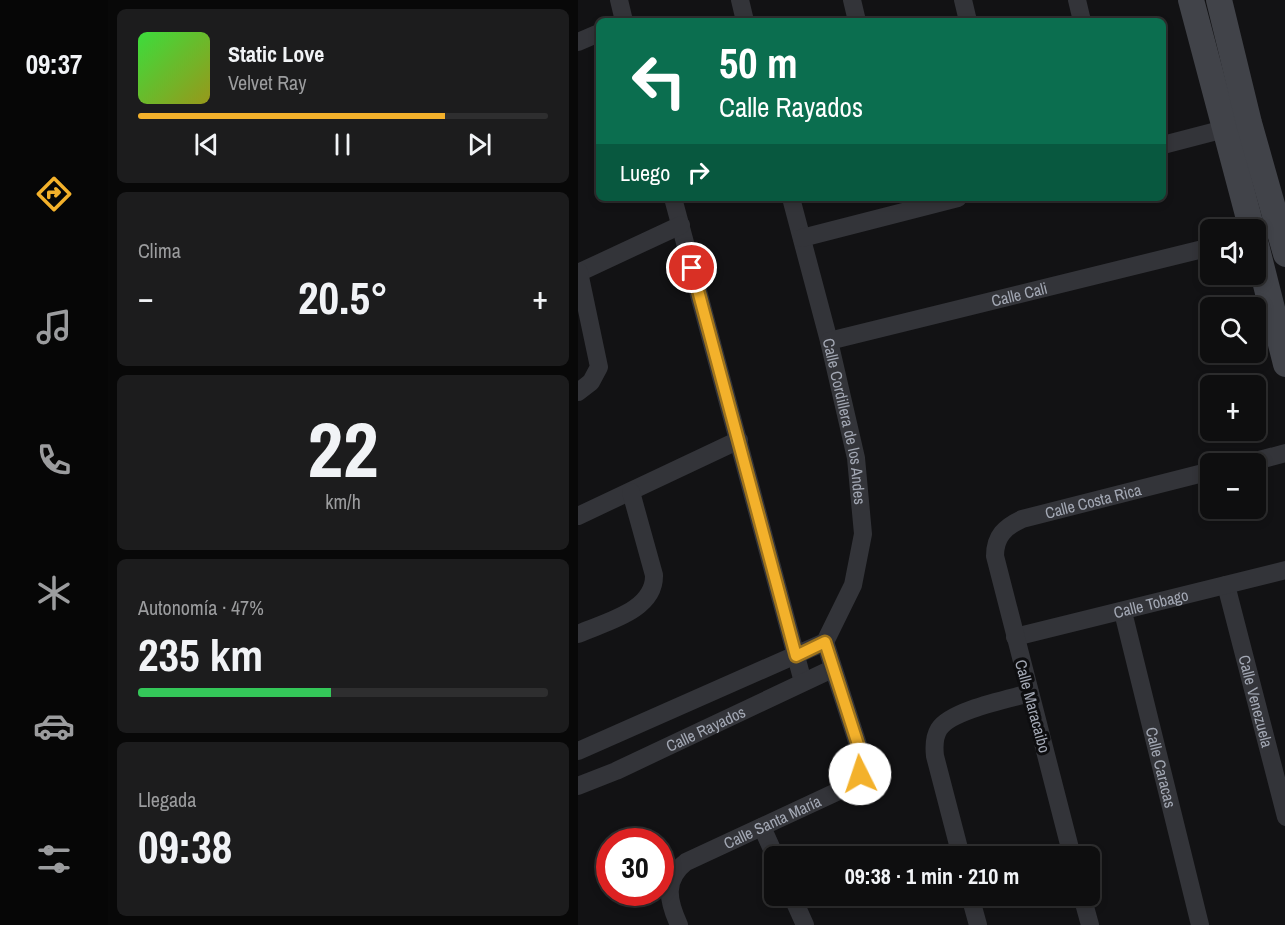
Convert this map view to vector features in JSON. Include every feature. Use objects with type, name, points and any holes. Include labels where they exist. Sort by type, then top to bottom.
[{"type":"street","points":[[619,0],[623,18]]},
{"type":"street","points":[[740,0],[744,18]]},
{"type":"street","points":[[852,0],[856,18]]},
{"type":"street","points":[[963,0],[967,18]]},
{"type":"street","points":[[1077,0],[1081,18]]},
{"type":"street","points":[[1191,0],[1223,129],[1249,219]]},
{"type":"street","points":[[1219,0],[1249,123],[1286,254]]},
{"type":"street","points":[[578,42],[596,34]]},
{"type":"street","points":[[1166,144],[1249,123]]},
{"type":"street","points":[[674,201],[803,682]]},
{"type":"street","name":"Calle Cordillera de los Andes","points":[[792,201],[829,341],[856,458],[863,534],[853,585],[825,642]]},
{"type":"street","points":[[802,238],[946,201]]},
{"type":"street","points":[[578,392],[591,382],[599,367],[579,273],[681,225]]},
{"type":"street","name":"Calle Cali","points":[[829,341],[1200,250]]},
{"type":"street","points":[[1266,285],[1286,364]]},
{"type":"street","points":[[578,516],[739,440]]},
{"type":"street","points":[[1266,458],[1286,453]]},
{"type":"street","name":"Calle Costa Rica","points":[[995,556],[998,537],[1004,529],[1022,519],[1200,474]]},
{"type":"street","points":[[578,634],[633,609],[645,601],[654,584],[654,575],[630,492]]},
{"type":"street","name":"Calle Maracaibo","points":[[995,556],[1069,846]]},
{"type":"street","name":"Calle Tobago","points":[[1015,637],[1286,570]]},
{"type":"street","name":"Calle Venezuela","points":[[1226,585],[1286,817]]},
{"type":"street","name":"Calle Caracas","points":[[1123,612],[1200,925]]},
{"type":"street","name":"Calle Rayados","points":[[578,751],[825,642]]},
{"type":"street","name":"Calle Santa María","points":[[678,925],[671,908],[669,894],[670,882],[676,870],[686,862],[845,788],[860,774],[862,757],[825,642]]},
{"type":"street","name":"Calle Rayados","points":[[578,786],[616,771],[832,669]]},
{"type":"street","points":[[958,846],[934,743],[938,730],[956,716],[1030,693]]},
{"type":"street","points":[[762,827],[771,846]]},
{"type":"street","points":[[796,906],[804,925]]},
{"type":"street","points":[[973,906],[978,925]]},
{"type":"street","points":[[1085,906],[1090,925]]},
{"type":"route","points":[[692,268],[796,656],[825,642],[862,757],[860,774]]}]
